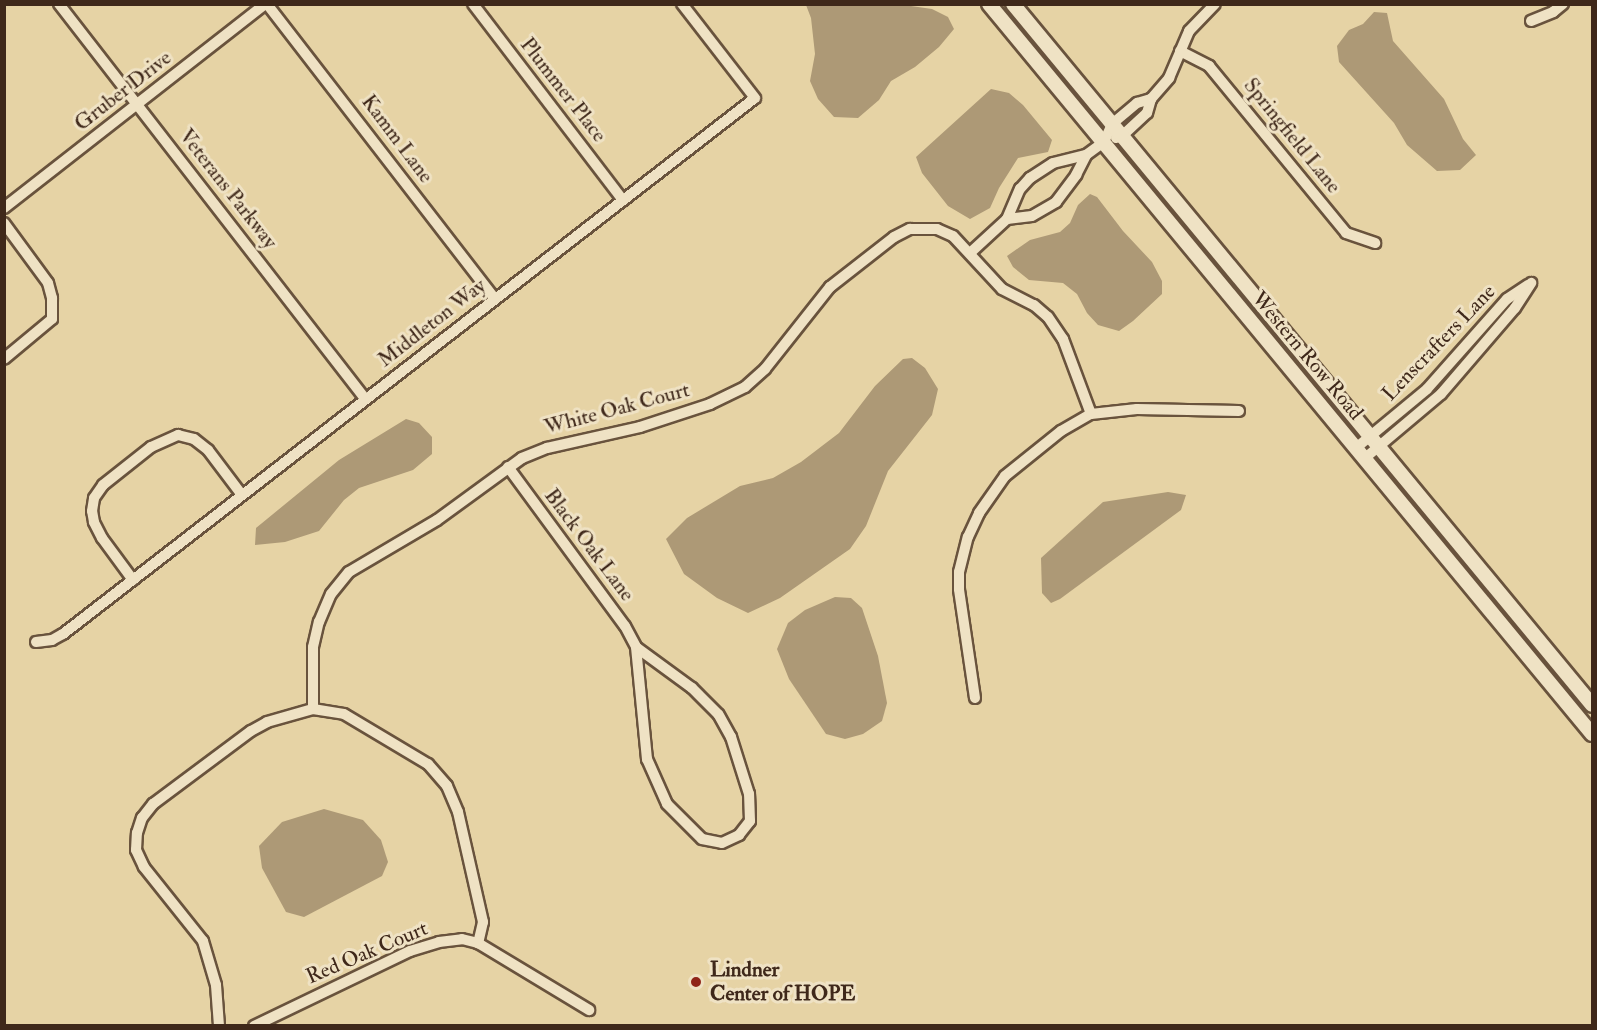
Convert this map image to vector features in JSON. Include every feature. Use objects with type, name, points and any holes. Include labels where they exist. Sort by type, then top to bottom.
[{"type":"street","name":"Veterans Parkway","points":[[59,4],[366,399]]},
{"type":"street","name":"Gruber Drive","points":[[4,208],[266,4]]},
{"type":"street","name":"Kamm Lane","points":[[266,4],[495,299]]},
{"type":"street","name":"Plummer Place","points":[[473,4],[623,200]]},
{"type":"street","name":"Middleton Way","points":[[36,642],[52,640],[63,634],[755,98],[682,4]]},
{"type":"street","name":"Western Row Road","points":[[989,4],[1593,734]]},
{"type":"street","name":"Western Row Road","points":[[1012,4],[1593,705]]},
{"type":"street","points":[[970,253],[1007,219],[1020,189],[1030,178],[1053,164],[1086,155],[1104,142],[1122,136],[1147,113],[1150,99],[1168,78],[1189,31],[1215,4]]},
{"type":"street","points":[[1531,21],[1553,12],[1563,4]]},
{"type":"street","name":"Springfield Lane","points":[[1180,51],[1209,66],[1346,233],[1375,243]]},
{"type":"street","points":[[1104,142],[1112,124],[1137,103],[1150,99]]},
{"type":"street","points":[[1007,219],[1032,216],[1056,202],[1077,175],[1086,155]]},
{"type":"street","points":[[4,223],[48,283],[52,298],[52,319],[4,359]]},
{"type":"street","name":"White Oak Court","points":[[313,709],[313,647],[319,622],[331,594],[349,572],[437,520],[522,458],[547,448],[640,427],[710,404],[745,387],[772,361],[830,288],[902,233],[919,228],[937,229],[953,236],[1002,289],[1034,306],[1054,324],[1063,339],[1091,414]]},
{"type":"street","name":"Lenscrafters Lane","points":[[1360,453],[1441,394],[1515,308],[1531,283],[1507,299],[1427,389],[1376,441]]},
{"type":"street","points":[[975,698],[958,590],[959,572],[968,537],[993,490],[1005,476],[1061,431],[1091,414],[1137,409],[1239,411]]},
{"type":"street","points":[[132,580],[102,538],[94,522],[92,510],[94,498],[103,485],[151,447],[178,435],[194,439],[208,450],[242,495]]},
{"type":"street","name":"Black Oak Lane","points":[[508,467],[625,626],[636,647],[647,759],[667,804],[702,839],[722,843],[739,835],[750,821],[749,794],[731,737],[718,714],[692,688],[636,647]]},
{"type":"street","points":[[219,1026],[216,985],[203,941],[144,867],[136,850],[137,833],[142,818],[153,804],[250,731],[267,722],[313,709],[344,714],[428,764],[447,786],[458,812],[483,922],[478,943]]},
{"type":"street","name":"Red Oak Court","points":[[254,1026],[410,951],[439,942],[462,939],[478,943],[590,1010]]},
{"type":"shaded area","points":[[806,5],[904,5],[932,9],[948,17],[954,29],[939,47],[915,67],[891,81],[879,100],[858,118],[834,117],[818,99],[810,81],[815,54],[811,18]]},
{"type":"shaded area","points":[[1374,12],[1387,13],[1393,41],[1444,99],[1463,139],[1476,155],[1460,170],[1437,171],[1407,145],[1394,123],[1339,62],[1337,46],[1349,30],[1363,24]]},
{"type":"shaded area","points":[[991,89],[1009,93],[1023,105],[1052,140],[1048,152],[1018,158],[999,188],[990,208],[970,219],[948,206],[922,173],[916,157]]},
{"type":"shaded area","points":[[1090,194],[1097,197],[1123,231],[1152,262],[1162,281],[1162,294],[1119,331],[1098,325],[1087,313],[1077,294],[1063,283],[1029,280],[1013,267],[1007,256],[1030,240],[1060,232],[1070,223],[1078,205]]},
{"type":"shaded area","points":[[912,358],[925,368],[938,389],[932,415],[888,471],[866,526],[850,549],[780,598],[748,613],[717,598],[684,574],[666,539],[687,518],[740,486],[773,478],[801,462],[839,433],[875,386],[903,359]]},
{"type":"shaded area","points":[[406,419],[419,423],[432,437],[432,454],[413,470],[359,488],[344,500],[319,531],[285,542],[255,545],[256,528],[339,460]]},
{"type":"shaded area","points":[[1168,492],[1186,495],[1181,510],[1060,599],[1051,603],[1042,593],[1041,558],[1103,502]]},
{"type":"shaded area","points":[[835,597],[851,598],[862,608],[878,656],[887,703],[882,721],[863,734],[845,739],[826,734],[789,679],[777,649],[788,623],[805,610]]},
{"type":"shaded area","points":[[324,809],[363,820],[381,840],[388,862],[382,876],[304,917],[286,912],[262,868],[259,846],[282,822]]},
{"type":"place","name":"Lindner Center of HOPE","points":[[696,982]]}]
